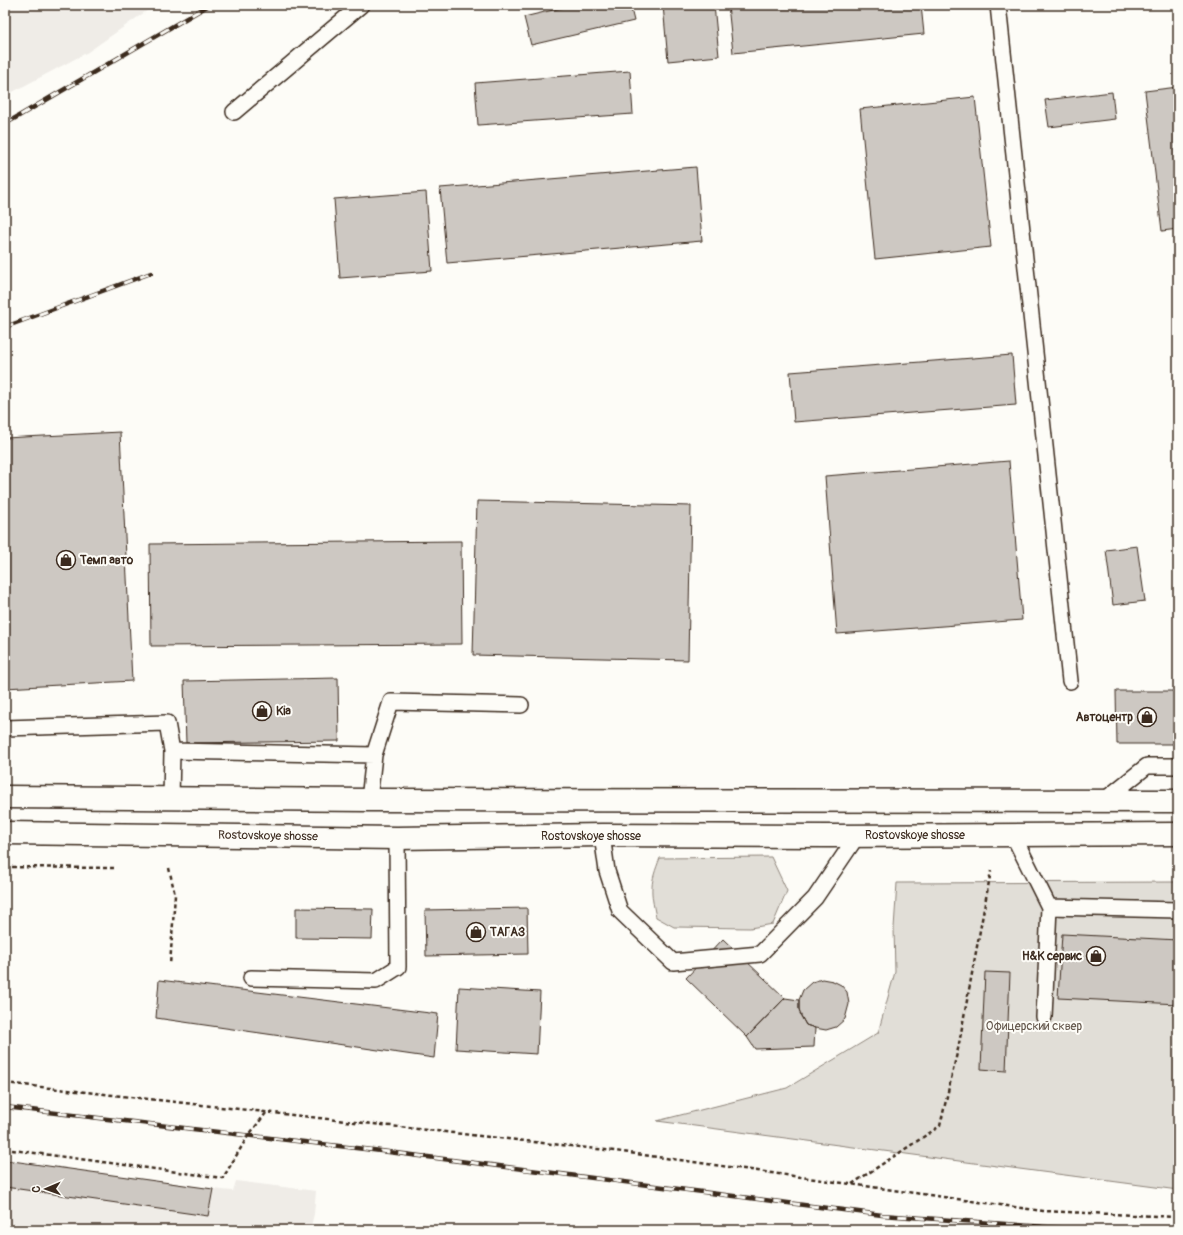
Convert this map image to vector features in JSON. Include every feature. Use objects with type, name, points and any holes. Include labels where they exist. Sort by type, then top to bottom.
[{"type":"main road","points":[[5,797],[369,800],[1178,801]]},
{"type":"main road","points":[[171,799],[171,834]]},
{"type":"main road","name":"Rostovskoye shosse","points":[[5,833],[397,838],[602,835],[857,836],[1178,834]]},
{"type":"lane","points":[[234,112],[362,5]]},
{"type":"lane","points":[[998,5],[1070,681]]},
{"type":"lane","points":[[369,800],[374,755],[391,702],[521,705]]},
{"type":"lane","points":[[5,728],[167,723],[172,751],[171,799]]},
{"type":"lane","points":[[172,751],[374,755]]},
{"type":"lane","points":[[1102,802],[1146,766],[1178,766]]},
{"type":"lane","points":[[602,835],[607,870],[620,911],[673,962],[760,954],[815,898],[857,836]]},
{"type":"lane","points":[[1013,835],[1049,907],[1044,1017]]},
{"type":"lane","points":[[251,978],[376,981],[398,967],[397,838]]},
{"type":"lane","points":[[1049,907],[1178,910]]},
{"type":"path","points":[[5,867],[115,868]]},
{"type":"path","points":[[169,868],[175,894],[170,965]]},
{"type":"path","points":[[852,1184],[940,1126],[958,1049],[990,871]]},
{"type":"path","points":[[5,1083],[615,1151],[1043,1211],[1178,1217]]},
{"type":"path","points":[[5,1149],[222,1178],[248,1136],[266,1112]]},
{"type":"shaded area","points":[[5,5],[155,5],[88,52],[5,96]]},
{"type":"shaded area","points":[[5,1160],[222,1190],[233,1191],[236,1181],[316,1191],[314,1214],[310,1230],[44,1230],[5,1225]]},
{"type":"green space","points":[[771,857],[787,891],[773,924],[750,928],[674,927],[656,917],[652,887],[654,874],[660,858]]},
{"type":"green space","name":"Офицерский сквер","points":[[1178,882],[1178,1190],[657,1121],[787,1088],[878,1033],[895,972],[894,928],[897,883]]},
{"type":"building","points":[[574,5],[630,5],[634,21],[531,45],[524,17]]},
{"type":"building","points":[[663,5],[714,5],[719,56],[668,61]]},
{"type":"building","points":[[728,5],[921,5],[924,34],[733,53]]},
{"type":"building","points":[[630,71],[633,114],[478,125],[475,83]]},
{"type":"building","points":[[1178,87],[1178,229],[1162,231],[1145,91]]},
{"type":"building","points":[[1112,92],[1115,119],[1049,127],[1045,100]]},
{"type":"building","points":[[975,97],[991,247],[875,259],[860,109]]},
{"type":"building","points":[[696,167],[702,241],[447,263],[440,188]]},
{"type":"building","points":[[426,192],[432,271],[340,278],[334,199]]},
{"type":"building","points":[[1012,355],[1016,405],[794,422],[790,372]]},
{"type":"building","name":"Темп авто","points":[[120,432],[132,681],[5,688],[5,438]]},
{"type":"building","points":[[1009,461],[1022,620],[837,634],[825,476]]},
{"type":"building","points":[[477,501],[691,506],[688,660],[473,655]]},
{"type":"building","points":[[461,541],[462,644],[151,646],[150,544]]},
{"type":"building","points":[[1137,546],[1145,601],[1113,605],[1106,550]]},
{"type":"building","name":"Kia","points":[[338,678],[339,741],[186,743],[184,681]]},
{"type":"building","name":"Автоцентр","points":[[1116,691],[1178,691],[1178,744],[1117,744]]},
{"type":"building","points":[[296,908],[373,909],[372,939],[296,938]]},
{"type":"building","name":"ТАГАЗ","points":[[527,908],[528,954],[426,956],[425,910]]},
{"type":"building","points":[[1062,934],[1178,940],[1178,1004],[1058,998]]},
{"type":"building","points":[[723,939],[785,998],[747,1037],[686,978]]},
{"type":"building","points":[[985,972],[1010,973],[1006,1071],[981,1069]]},
{"type":"building","points":[[822,979],[833,981],[841,985],[847,992],[849,1004],[845,1019],[836,1027],[826,1030],[806,1025],[799,1009],[799,1000],[803,990],[812,982]]},
{"type":"building","points":[[159,980],[438,1014],[434,1058],[156,1018]]},
{"type":"building","points":[[459,987],[540,992],[537,1054],[456,1049]]},
{"type":"building","points":[[785,998],[799,1000],[799,1009],[806,1025],[815,1028],[814,1047],[755,1049],[747,1037]]},
{"type":"building","points":[[5,1160],[213,1189],[208,1216],[5,1187]]},
{"type":"railway","points":[[5,124],[209,5]]},
{"type":"railway","points":[[5,327],[151,273]]},
{"type":"railway","points":[[5,1107],[373,1150],[882,1215],[1086,1230]]},
{"type":"place","name":"Темп авто","points":[[66,560]]},
{"type":"place","name":"Kia","points":[[262,711]]},
{"type":"place","name":"Автоцентр","points":[[1147,717]]},
{"type":"place","name":"ТАГАЗ","points":[[476,932]]},
{"type":"place","name":"H&K сервис","points":[[1096,956]]}]
